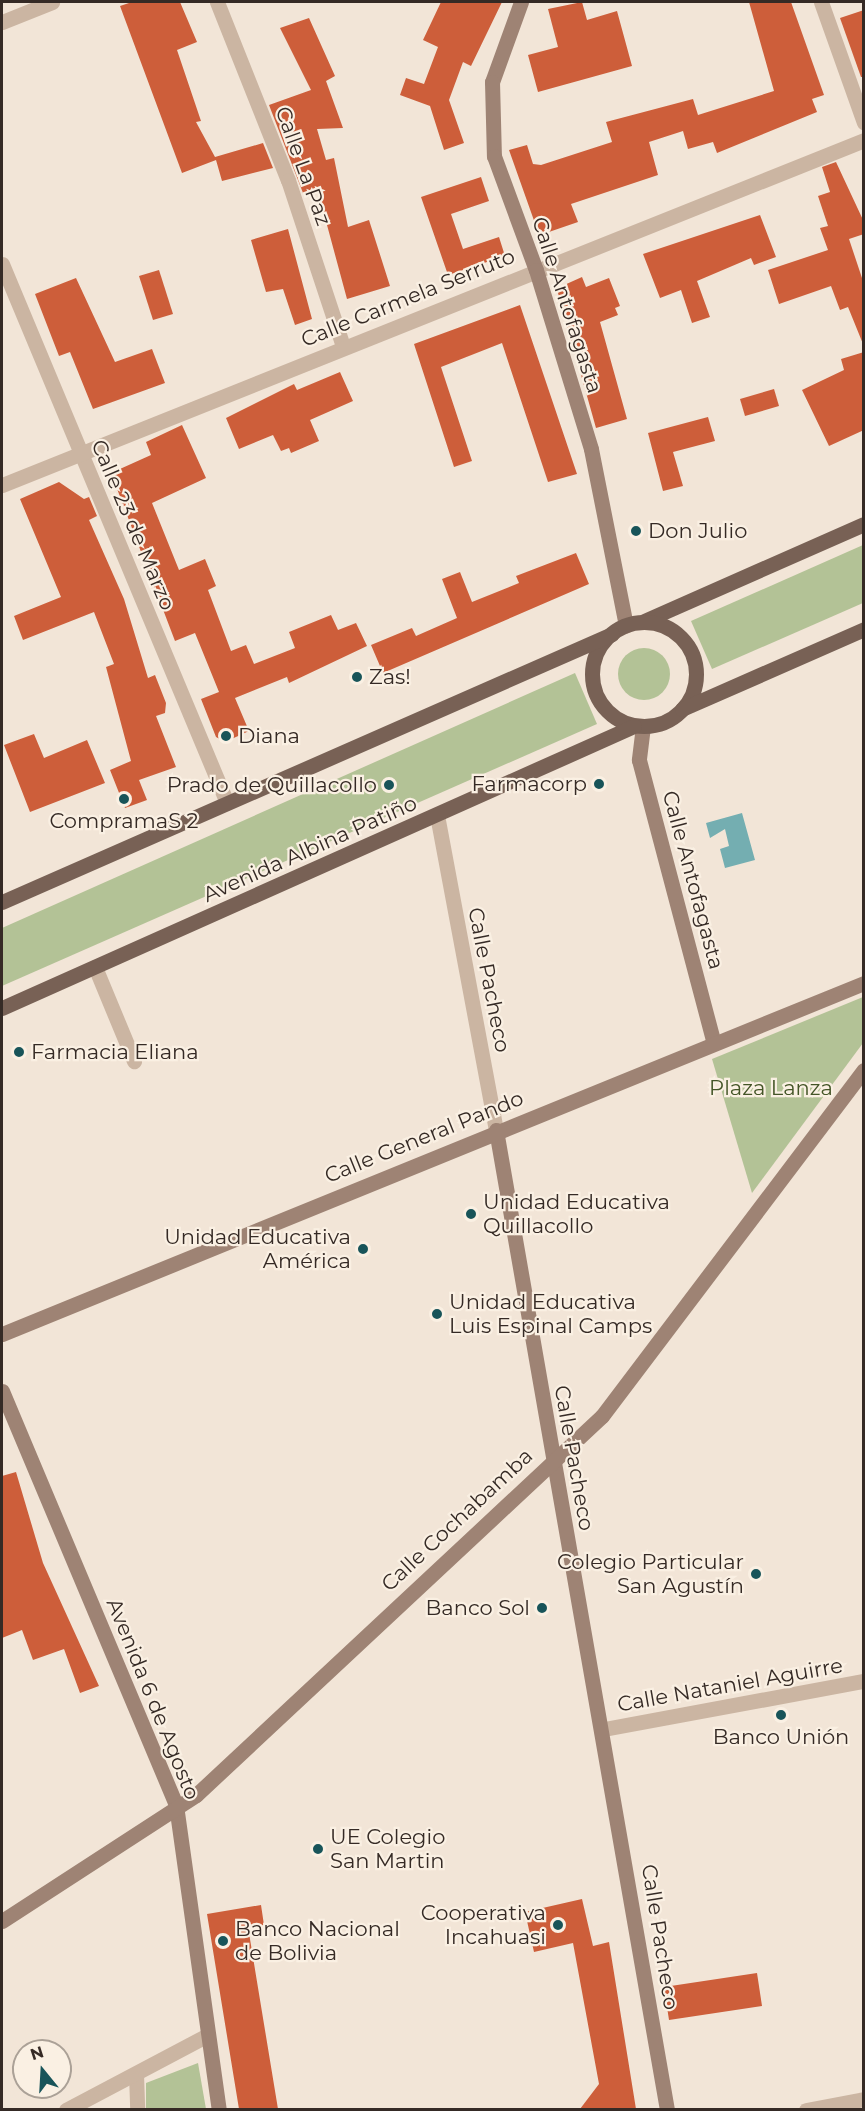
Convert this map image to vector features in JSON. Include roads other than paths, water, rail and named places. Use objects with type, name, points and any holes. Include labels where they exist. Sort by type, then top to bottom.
[{"type":"main road","name":"Calle Antofagasta","points":[[522,2],[492,82],[489,116],[494,156],[536,270],[591,449],[626,626]]},
{"type":"main road","points":[[2,902],[626,626],[643,621],[864,524]]},
{"type":"main road","points":[[643,621],[663,625],[688,644],[696,678],[682,709]]},
{"type":"main road","points":[[612,634],[600,646],[592,678],[606,709],[639,726],[864,629]]},
{"type":"main road","name":"Calle Antofagasta","points":[[639,726],[639,760],[714,1043]]},
{"type":"main road","name":"Avenida Albina Patiño","points":[[2,1008],[639,726]]},
{"type":"main road","name":"Calle General Pando","points":[[2,1334],[496,1130],[864,983]]},
{"type":"main road","name":"Calle Cochabamba","points":[[2,1921],[176,1805],[196,1795],[552,1458],[602,1416],[864,1070]]},
{"type":"main road","name":"Calle Pacheco","points":[[496,1130],[552,1458],[604,1729],[667,2109]]},
{"type":"main road","name":"Avenida 6 de Agosto","points":[[2,1391],[176,1805],[206,2036],[219,2109]]},
{"type":"street","points":[[2,22],[52,2]]},
{"type":"street","name":"Calle La Paz","points":[[218,2],[288,180],[344,346]]},
{"type":"street","points":[[821,2],[864,123]]},
{"type":"street","name":"Calle Carmela Serruto","points":[[2,485],[79,452],[864,140]]},
{"type":"street","name":"Calle 23 de Marzo","points":[[2,264],[227,803]]},
{"type":"street","name":"Calle Pacheco","points":[[436,815],[496,1130]]},
{"type":"street","points":[[95,967],[134,1061]]},
{"type":"street","name":"Calle Nataniel Aguirre","points":[[604,1729],[864,1681]]},
{"type":"street","points":[[66,2109],[206,2036]]},
{"type":"street","points":[[136,2074],[137,2109]]},
{"type":"street","points":[[806,2109],[864,2099]]},
{"type":"water","points":[[742,813],[755,860],[725,868],[720,849],[729,846],[725,829],[710,838],[706,823]]},
{"type":"place","name":"Don Julio","points":[[636,531]]},
{"type":"place","name":"Zas!","points":[[357,677]]},
{"type":"place","name":"Diana","points":[[226,736]]},
{"type":"place","name":"Farmacorp","points":[[599,784]]},
{"type":"place","name":"Prado de Quillacollo","points":[[389,785]]},
{"type":"place","name":"CompramaS 2","points":[[124,799]]},
{"type":"place","name":"Farmacia Eliana","points":[[19,1052]]},
{"type":"place","name":"Unidad Educativa Quillacollo","points":[[471,1214]]},
{"type":"place","name":"Unidad Educativa América","points":[[363,1249]]},
{"type":"place","name":"Unidad Educativa Luis Espinal Camps","points":[[437,1314]]},
{"type":"place","name":"Colegio Particular San Agustín","points":[[756,1574]]},
{"type":"place","name":"Banco Sol","points":[[542,1608]]},
{"type":"place","name":"Banco Unión","points":[[781,1715]]},
{"type":"place","name":"UE Colegio San Martin","points":[[318,1849]]},
{"type":"place","name":"Cooperativa Incahuasi","points":[[558,1925]]},
{"type":"place","name":"Banco Nacional de Bolivia","points":[[223,1941]]},
{"type":"park label","name":"Plaza Lanza","points":[[771,1088]]}]
